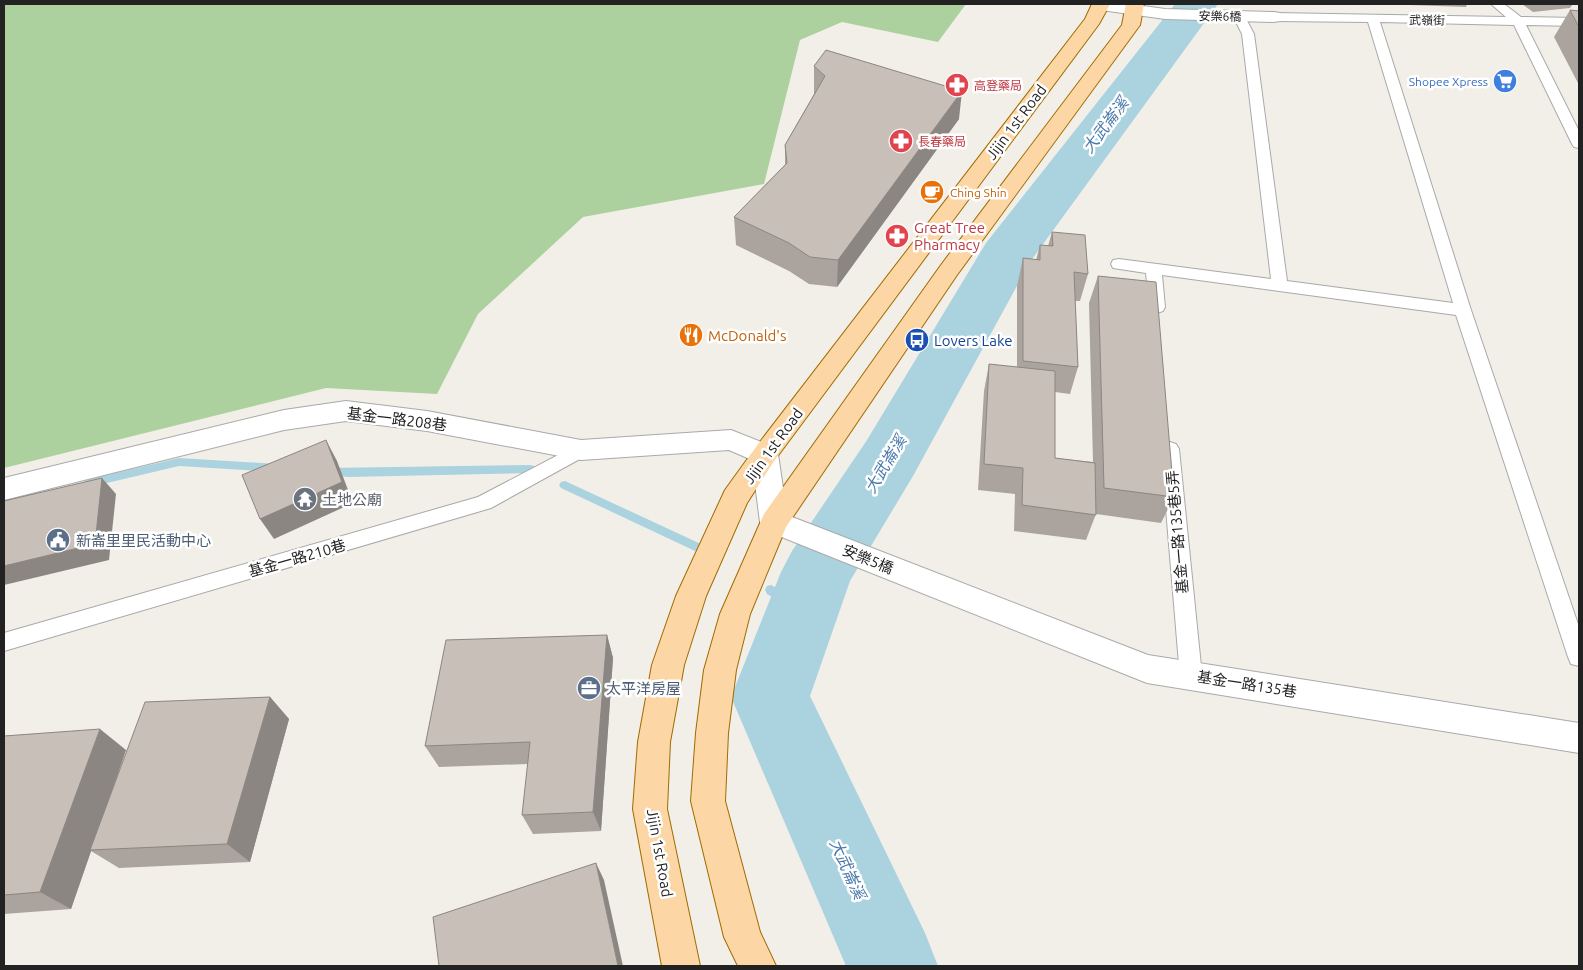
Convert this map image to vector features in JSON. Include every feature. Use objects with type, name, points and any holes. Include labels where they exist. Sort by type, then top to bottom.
[{"type":"main road","name":"Jijin 1st Road","points":[[681,966],[650,809],[654,742],[668,665],[691,596],[735,498],[765,454],[1094,20],[1101,4]]},
{"type":"main road","points":[[758,966],[743,937],[708,801],[712,733],[720,670],[735,614],[774,522],[949,270],[1131,25],[1134,7]]},
{"type":"street","points":[[1101,4],[1134,7]]},
{"type":"street","name":"安樂6橋","points":[[1134,7],[1166,14],[1274,17]]},
{"type":"street","name":"基金一路208巷","points":[[4,489],[284,420],[346,411],[427,421],[580,450],[731,440],[765,454]]},
{"type":"street","points":[[765,454],[774,522]]},
{"type":"street","name":"安樂5橋","points":[[774,522],[928,582]]},
{"type":"street","name":"基金一路135巷","points":[[928,582],[1146,669],[1579,738]]},
{"type":"lane","points":[[1497,4],[1519,22],[1579,144]]},
{"type":"lane","points":[[1239,16],[1248,34],[1280,286]]},
{"type":"lane","name":"武嶺街","points":[[1274,17],[1579,22]]},
{"type":"lane","points":[[1373,20],[1463,310],[1579,657]]},
{"type":"lane","points":[[1119,264],[1463,310]]},
{"type":"lane","points":[[1153,268],[1158,328]]},
{"type":"lane","name":"基金一路135巷5弄","points":[[1168,427],[1191,676]]},
{"type":"lane","name":"基金一路210巷","points":[[4,642],[484,503],[580,450]]},
{"type":"green space","points":[[4,4],[966,4],[938,42],[842,22],[800,40],[764,184],[583,217],[478,314],[437,394],[326,388],[4,468]]},
{"type":"building","points":[[1570,10],[1579,11],[1579,27]]},
{"type":"building","points":[[826,50],[962,91],[838,260],[810,257],[789,243],[734,217],[787,163],[785,145],[825,76],[814,66]]},
{"type":"building","points":[[1052,232],[1085,235],[1088,274],[1074,272],[1078,367],[1023,361],[1023,258],[1040,260],[1040,245],[1053,246]]},
{"type":"building","points":[[1098,276],[1156,282],[1174,497],[1104,488]]},
{"type":"building","points":[[989,364],[1055,371],[1055,458],[1095,463],[1096,515],[1022,505],[1023,468],[984,464]]},
{"type":"building","points":[[326,440],[342,482],[260,519],[242,475]]},
{"type":"building","name":"新崙里里民活動中心","points":[[102,478],[95,544],[4,566],[4,501]]},
{"type":"building","points":[[607,635],[593,812],[522,815],[530,742],[425,746],[446,640]]},
{"type":"building","points":[[270,697],[227,844],[90,850],[145,702]]},
{"type":"building","points":[[100,729],[40,892],[4,895],[4,736]]},
{"type":"building","points":[[596,863],[618,966],[439,966],[433,917]]},
{"type":"waterway","name":"大武崙溪","points":[[892,966],[770,697],[817,572],[890,458],[1006,256],[1197,4]]},
{"type":"waterway","points":[[90,483],[179,462],[277,468]]},
{"type":"waterway","points":[[328,472],[530,469]]},
{"type":"waterway","points":[[565,485],[697,547]]},
{"type":"waterway","points":[[771,590],[803,609]]},
{"type":"place","name":"Shopee Xpress","points":[[1505,81]]},
{"type":"place","name":"高登藥局","points":[[957,85]]},
{"type":"place","name":"長春藥局","points":[[901,141]]},
{"type":"place","name":"Ching Shin","points":[[932,192]]},
{"type":"place","name":"Great Tree Pharmacy","points":[[897,236]]},
{"type":"place","name":"McDonald's","points":[[691,335]]},
{"type":"place","name":"Lovers Lake","points":[[917,340]]},
{"type":"place","name":"土地公廟","points":[[305,499]]},
{"type":"place","name":"新崙里里民活動中心","points":[[58,540]]},
{"type":"place","name":"太平洋房屋","points":[[589,688]]}]
